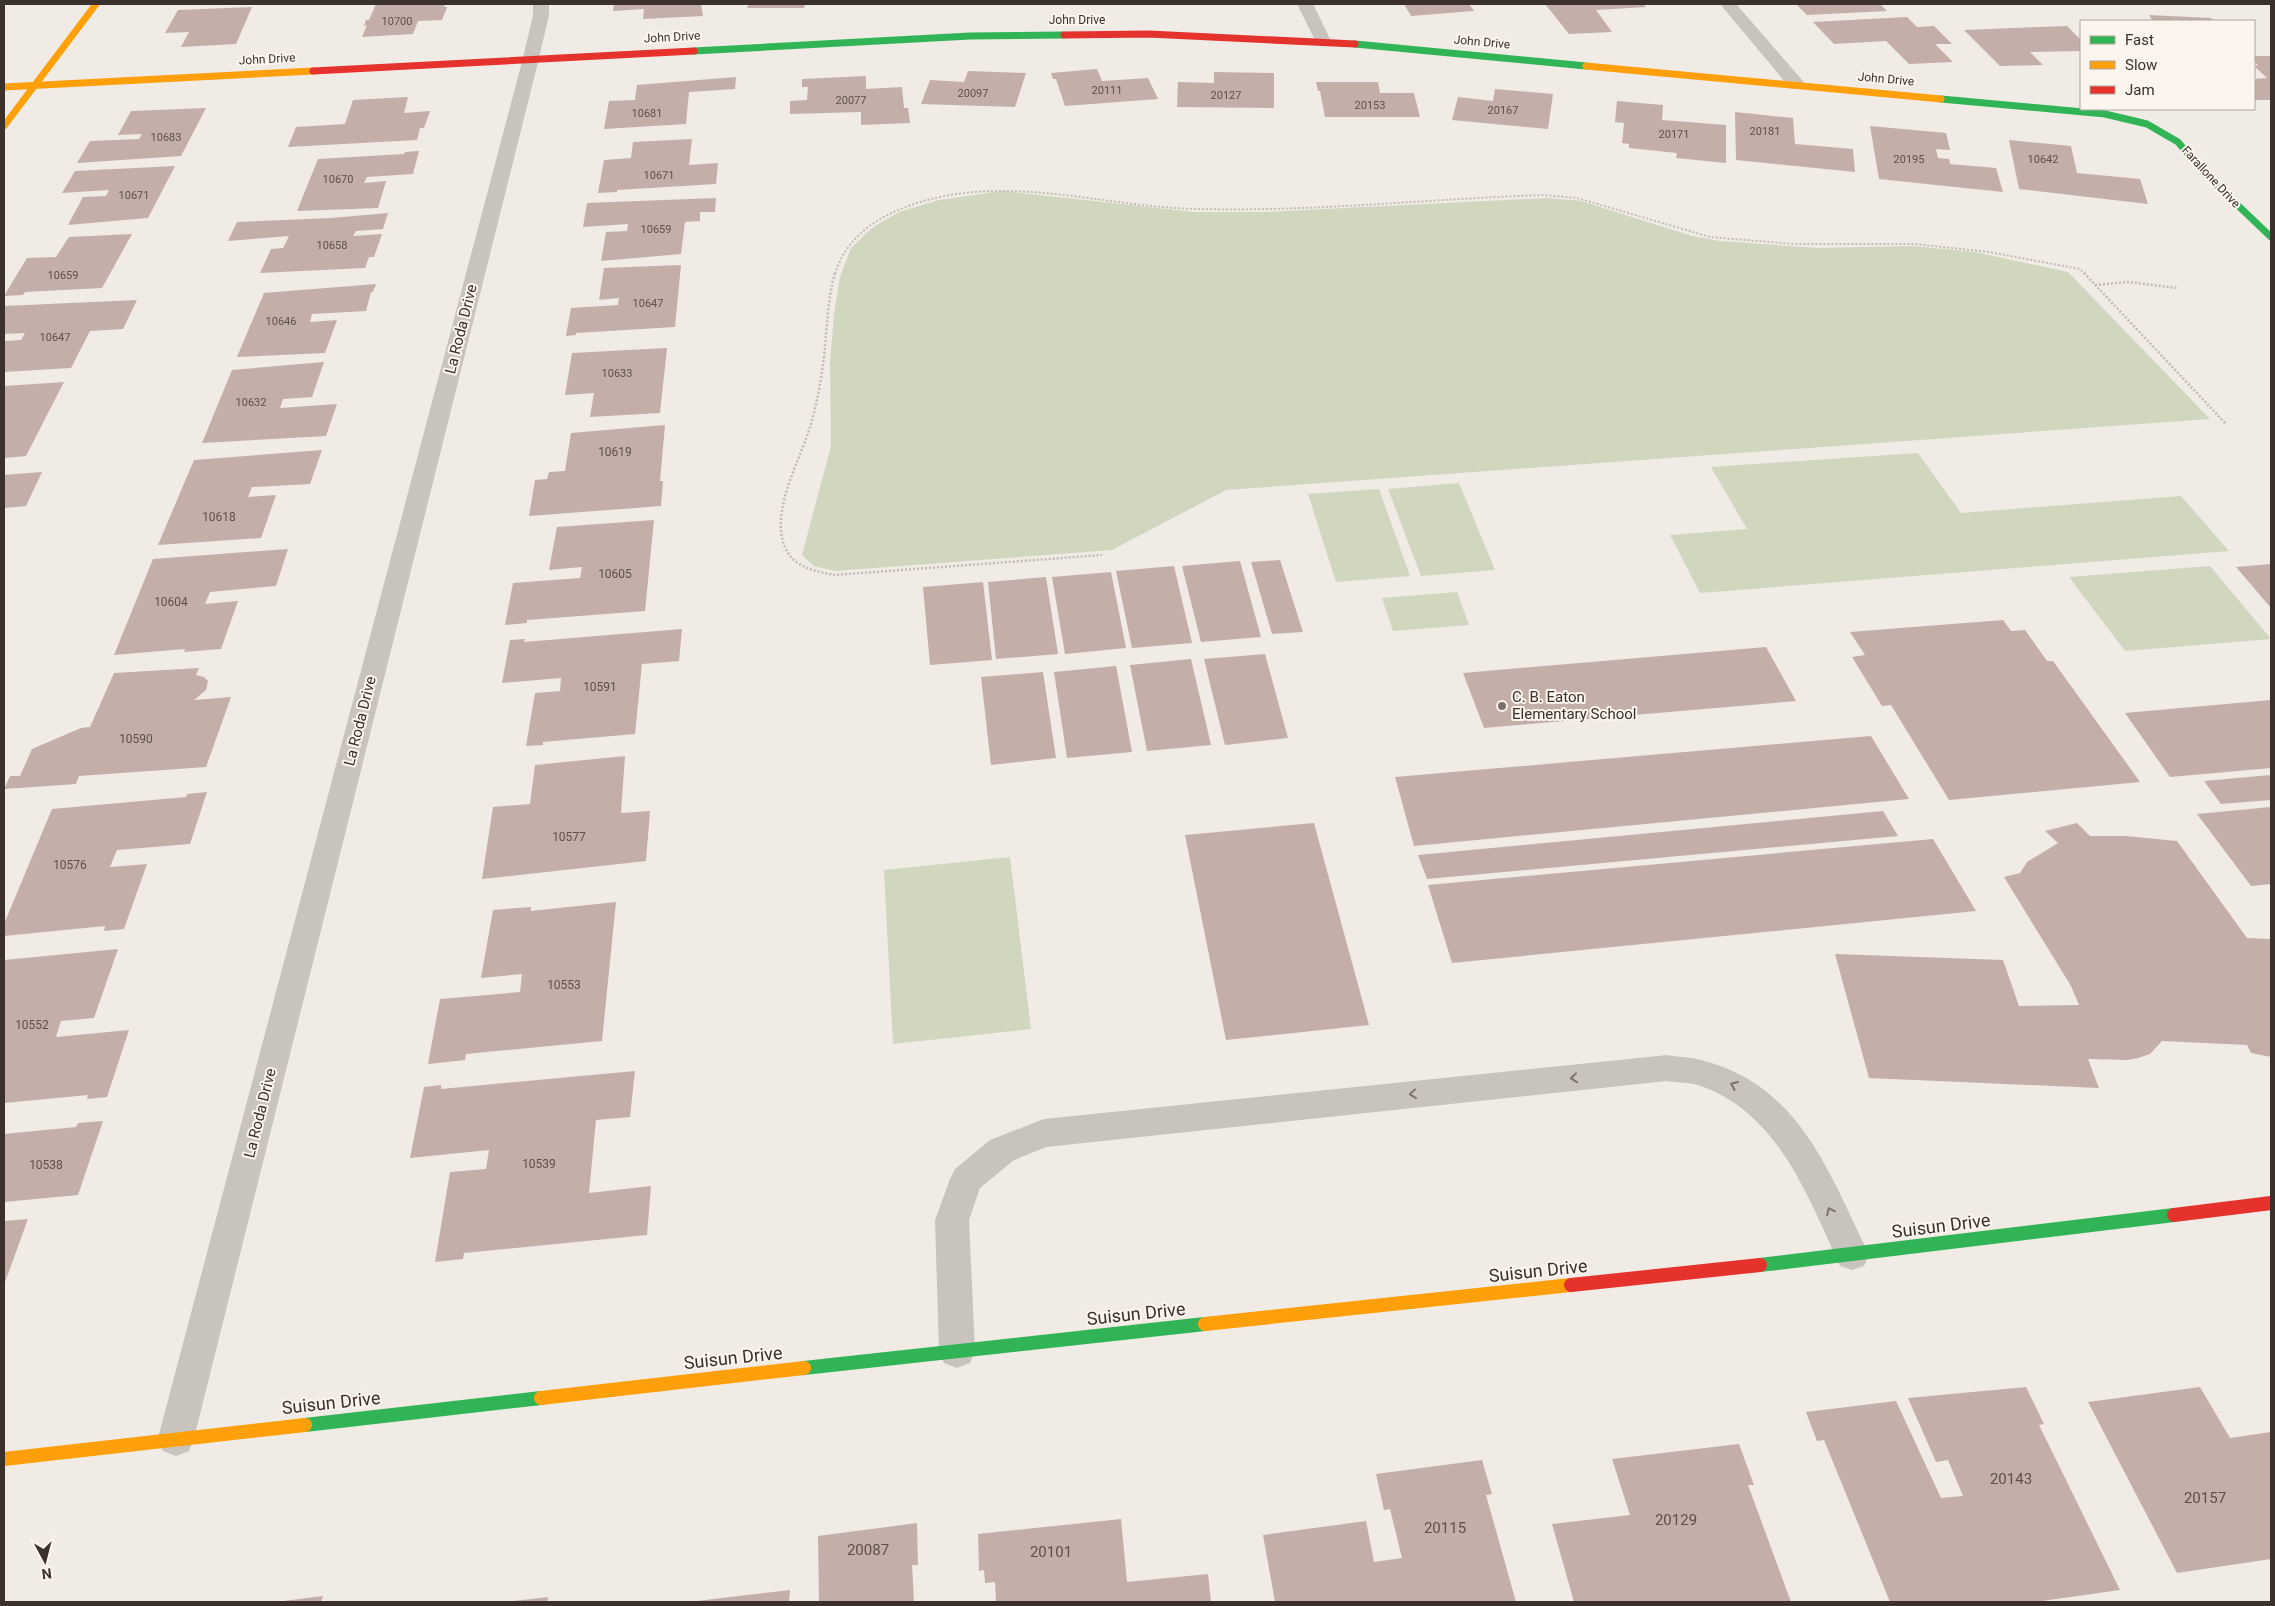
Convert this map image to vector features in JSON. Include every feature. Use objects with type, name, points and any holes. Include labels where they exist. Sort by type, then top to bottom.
[{"type":"street","points":[[4,126],[96,4]]},
{"type":"street","name":"La Roda Drive","points":[[176,1438],[531,58],[541,15],[541,4]]},
{"type":"street","points":[[1305,4],[1323,41]]},
{"type":"street","points":[[1728,4],[1797,85]]},
{"type":"street","name":"John Drive","points":[[4,87],[531,58],[1026,34],[1149,34],[1323,41],[2080,110],[2147,124]]},
{"type":"street","name":"Farallone Drive","points":[[2147,124],[2178,142],[2206,174],[2271,238]]},
{"type":"street","points":[[957,1350],[952,1220],[967,1179],[1002,1150],[1044,1133],[1667,1068],[1704,1073],[1740,1088],[1774,1115],[1798,1146],[1852,1255]]},
{"type":"street","name":"Suisun Drive","points":[[4,1459],[957,1350],[1852,1255],[2271,1203]]},
{"type":"path","points":[[1102,555],[834,575],[803,568],[784,546],[780,529],[782,510],[791,476],[812,421],[835,276],[848,245],[870,225],[896,210],[924,201],[1002,189],[1149,206],[1205,210],[1304,208],[1543,195],[1577,198],[1693,234],[1729,240],[1794,244],[1914,244],[1989,252],[2080,269],[2226,424]]},
{"type":"path","points":[[2095,285],[2128,282],[2177,288]]},
{"type":"green space","points":[[1002,191],[1194,212],[1266,212],[1548,198],[1581,201],[1692,236],[1720,241],[1817,248],[1912,246],[1975,252],[2068,272],[2210,419],[1226,490],[1112,550],[835,571],[814,566],[802,555],[831,446],[830,363],[834,314],[840,277],[851,248],[872,228],[899,212],[939,200]]},
{"type":"green space","points":[[1918,453],[1961,513],[2181,496],[2229,551],[1700,593],[1670,535],[1747,529],[1711,467]]},
{"type":"green space","points":[[1459,483],[1495,570],[1421,576],[1388,489]]},
{"type":"green space","points":[[1379,489],[1410,576],[1336,582],[1308,494]]},
{"type":"green space","points":[[2210,566],[2271,639],[2125,651],[2069,577]]},
{"type":"green space","points":[[1457,592],[1469,625],[1393,631],[1382,598]]},
{"type":"green space","points":[[1010,857],[1031,1029],[893,1044],[884,870]]},
{"type":"building","points":[[376,4],[445,4],[444,7],[447,7],[442,20],[418,21],[413,34],[362,37],[367,25],[364,26],[366,20],[369,20]]},
{"type":"building","points":[[614,4],[701,4],[703,16],[643,19],[644,9],[613,11]]},
{"type":"building","points":[[749,4],[805,4],[804,8],[747,8]]},
{"type":"building","points":[[1404,4],[1469,4],[1474,11],[1411,16]]},
{"type":"building","points":[[1545,4],[1643,4],[1646,7],[1596,10],[1612,32],[1569,34]]},
{"type":"building","points":[[1796,4],[1880,4],[1887,11],[1807,15]]},
{"type":"building","points":[[252,7],[236,44],[181,47],[189,32],[165,33],[178,10]]},
{"type":"building","points":[[2149,15],[2211,18],[2212,20],[2152,20]]},
{"type":"building","points":[[1907,17],[1917,27],[1934,26],[1952,44],[1935,44],[1953,62],[1909,64],[1886,41],[1834,44],[1813,22]]},
{"type":"building","points":[[2067,26],[2080,39],[2080,51],[2030,52],[2043,65],[2000,66],[1964,30]]},
{"type":"building","points":[[2255,56],[2271,56],[2271,100],[2255,100],[2255,79],[2267,78],[2255,67],[2258,65],[2255,62]]},
{"type":"building","points":[[1097,69],[1102,81],[1148,78],[1158,99],[1065,106],[1056,79],[1053,79],[1051,73]]},
{"type":"building","points":[[968,71],[1026,73],[1015,107],[921,104],[930,80],[964,82]]},
{"type":"building","points":[[1214,72],[1274,73],[1274,108],[1177,107],[1178,82],[1214,83]]},
{"type":"building","points":[[866,76],[866,89],[902,87],[904,108],[908,108],[910,123],[861,125],[861,112],[790,114],[790,101],[807,100],[808,87],[802,87],[802,79]]},
{"type":"building","points":[[736,77],[735,89],[689,92],[686,124],[604,129],[609,101],[635,100],[637,85]]},
{"type":"building","points":[[1316,82],[1378,82],[1380,93],[1414,93],[1420,117],[1325,117],[1320,91],[1318,91]]},
{"type":"building","points":[[1495,89],[1553,94],[1548,129],[1452,120],[1458,97],[1493,101]]},
{"type":"building","points":[[408,97],[404,113],[430,111],[424,128],[420,128],[417,140],[288,147],[296,127],[345,124],[353,100]]},
{"type":"building","points":[[1617,101],[1663,105],[1662,120],[1726,125],[1726,163],[1676,158],[1677,153],[1629,148],[1629,144],[1622,143],[1624,123],[1615,122]]},
{"type":"building","points":[[206,108],[181,156],[77,163],[90,141],[139,139],[142,134],[118,135],[131,111]]},
{"type":"building","points":[[1735,112],[1793,118],[1795,144],[1853,149],[1855,172],[1736,160]]},
{"type":"building","points":[[1870,126],[1946,133],[1950,150],[1936,149],[1938,158],[1949,159],[1950,164],[1996,168],[2003,192],[1879,179]]},
{"type":"building","points":[[692,139],[689,165],[718,163],[716,184],[617,190],[617,192],[598,193],[604,160],[631,158],[633,142]]},
{"type":"building","points":[[2009,140],[2071,146],[2077,173],[2140,179],[2148,204],[2019,189]]},
{"type":"building","points":[[419,151],[413,174],[367,177],[364,183],[386,181],[378,208],[297,211],[318,159],[404,154],[405,152]]},
{"type":"building","points":[[175,166],[148,218],[68,225],[83,197],[106,196],[109,190],[62,193],[75,171]]},
{"type":"building","points":[[716,198],[715,212],[700,212],[700,221],[685,222],[681,254],[601,261],[606,232],[627,231],[628,224],[583,227],[587,203]]},
{"type":"building","points":[[388,213],[383,229],[356,231],[353,236],[382,234],[374,257],[369,257],[365,268],[260,273],[271,249],[283,248],[289,236],[228,241],[237,222],[331,218]]},
{"type":"building","points":[[132,234],[102,288],[25,292],[23,295],[4,296],[27,258],[56,257],[69,237]]},
{"type":"building","points":[[681,265],[675,327],[576,333],[576,335],[566,336],[571,308],[618,305],[619,298],[599,300],[604,268]]},
{"type":"building","points":[[376,284],[373,292],[371,292],[366,311],[312,314],[310,322],[337,320],[325,353],[237,357],[264,293]]},
{"type":"building","points":[[137,300],[123,329],[90,331],[71,368],[4,372],[4,341],[21,340],[25,333],[4,334],[4,306]]},
{"type":"building","points":[[667,348],[660,413],[590,417],[594,393],[565,395],[572,353]]},
{"type":"building","points":[[324,362],[312,397],[283,399],[280,408],[337,404],[326,436],[202,443],[232,370]]},
{"type":"building","points":[[64,382],[26,456],[4,458],[4,386]]},
{"type":"building","points":[[665,425],[660,481],[663,481],[661,506],[529,516],[535,480],[547,479],[549,472],[565,471],[571,433]]},
{"type":"building","points":[[322,450],[310,484],[252,487],[248,497],[276,495],[261,538],[158,545],[194,460]]},
{"type":"building","points":[[42,472],[26,506],[4,508],[4,475]]},
{"type":"building","points":[[654,520],[645,611],[527,620],[527,623],[505,625],[513,583],[580,578],[582,567],[549,570],[557,527]]},
{"type":"building","points":[[288,549],[276,586],[210,592],[205,604],[238,601],[221,649],[184,652],[185,649],[114,655],[153,559]]},
{"type":"building","points":[[1280,560],[1303,632],[1272,634],[1251,562]]},
{"type":"building","points":[[1240,561],[1261,637],[1201,642],[1182,566]]},
{"type":"building","points":[[2271,564],[2271,608],[2236,567]]},
{"type":"building","points":[[1174,566],[1192,643],[1132,648],[1116,571]]},
{"type":"building","points":[[1111,572],[1126,648],[1065,654],[1052,577]]},
{"type":"building","points":[[1046,577],[1058,654],[996,659],[988,582]]},
{"type":"building","points":[[983,582],[992,660],[930,665],[923,587]]},
{"type":"building","points":[[2003,620],[2011,631],[2025,630],[2047,661],[2053,661],[2140,782],[1949,800],[1891,705],[1882,706],[1852,657],[1865,655],[1850,632]]},
{"type":"building","points":[[682,629],[679,661],[642,664],[635,734],[543,742],[543,745],[526,746],[535,693],[560,691],[561,678],[502,683],[510,640],[525,639],[524,642]]},
{"type":"building","points":[[1766,647],[1796,701],[1484,728],[1463,673]]},
{"type":"building","points":[[1265,654],[1288,738],[1225,745],[1204,659]]},
{"type":"building","points":[[1191,659],[1211,745],[1147,751],[1130,665]]},
{"type":"building","points":[[1116,666],[1132,752],[1067,758],[1054,672]]},
{"type":"building","points":[[199,668],[196,675],[204,677],[208,681],[206,690],[194,700],[231,697],[206,767],[79,776],[76,784],[4,789],[10,776],[20,776],[32,749],[81,728],[90,727],[114,673]]},
{"type":"building","points":[[1043,672],[1056,758],[991,765],[981,677]]},
{"type":"building","points":[[2271,700],[2271,768],[2170,777],[2125,713]]},
{"type":"building","points":[[1871,736],[1909,799],[1414,846],[1395,777]]},
{"type":"building","points":[[625,756],[621,813],[650,811],[646,861],[482,879],[493,807],[530,804],[535,765]]},
{"type":"building","points":[[2271,775],[2271,800],[2221,804],[2204,781]]},
{"type":"building","points":[[207,792],[190,844],[117,850],[110,867],[147,864],[124,929],[104,931],[105,926],[4,936],[4,924],[52,809],[186,797],[187,794]]},
{"type":"building","points":[[2271,807],[2271,884],[2251,886],[2197,814]]},
{"type":"building","points":[[1883,811],[1898,836],[1427,879],[1418,855]]},
{"type":"building","points":[[1314,823],[1369,1025],[1226,1040],[1185,835]]},
{"type":"building","points":[[2077,823],[2090,836],[2125,836],[2177,841],[2247,938],[2271,939],[2271,1057],[2251,1053],[2247,1045],[2162,1041],[2150,1054],[2138,1058],[2128,1060],[2088,1059],[2099,1088],[1869,1078],[1835,954],[2003,960],[2019,1006],[2079,1005],[2071,986],[2004,877],[2020,873],[2027,862],[2058,843],[2045,831]]},
{"type":"building","points":[[1933,839],[1976,911],[1452,963],[1428,885]]},
{"type":"building","points":[[616,902],[602,1041],[466,1054],[465,1060],[428,1064],[440,999],[520,992],[522,974],[481,978],[493,910],[531,907],[531,911]]},
{"type":"building","points":[[118,949],[94,1018],[61,1021],[56,1037],[129,1030],[107,1097],[87,1099],[88,1095],[4,1103],[4,960]]},
{"type":"building","points":[[635,1071],[630,1117],[596,1120],[589,1193],[651,1186],[647,1235],[464,1253],[463,1259],[435,1262],[450,1172],[486,1169],[489,1150],[410,1158],[424,1087],[441,1085],[441,1089]]},
{"type":"building","points":[[103,1121],[78,1195],[4,1202],[4,1134],[76,1127],[78,1123]]},
{"type":"building","points":[[28,1219],[4,1285],[4,1221]]},
{"type":"building","points":[[2026,1387],[2044,1424],[2039,1425],[2120,1590],[2035,1602],[1890,1602],[1824,1440],[1817,1441],[1806,1412],[1896,1401],[1941,1498],[1963,1496],[1948,1460],[1936,1462],[1908,1398]]},
{"type":"building","points":[[2200,1387],[2230,1438],[2271,1432],[2271,1559],[2177,1573],[2088,1402]]},
{"type":"building","points":[[1739,1444],[1754,1485],[1748,1485],[1791,1602],[1574,1602],[1552,1524],[1630,1515],[1612,1459]]},
{"type":"building","points":[[1482,1460],[1492,1494],[1486,1495],[1516,1602],[1275,1602],[1263,1535],[1366,1521],[1374,1562],[1402,1558],[1390,1509],[1384,1510],[1376,1474]]},
{"type":"building","points":[[1121,1519],[1127,1582],[1208,1574],[1211,1602],[996,1602],[995,1582],[985,1583],[984,1570],[979,1571],[978,1534]]},
{"type":"building","points":[[917,1523],[918,1565],[912,1565],[914,1602],[819,1602],[818,1536]]},
{"type":"building","points":[[790,1590],[789,1602],[697,1602],[697,1601]]},
{"type":"building","points":[[323,1596],[321,1602],[283,1602],[283,1601]]},
{"type":"building","points":[[548,1597],[547,1602],[514,1602],[514,1601]]},
{"type":"traffic: fast","points":[[694,51],[970,36],[1064,35]]},
{"type":"traffic: fast","points":[[1355,44],[1586,66]]},
{"type":"traffic: fast","points":[[1941,99],[2105,114],[2147,124],[2178,142],[2205,174],[2271,237]]},
{"type":"traffic: fast","points":[[1760,1265],[2174,1215]]},
{"type":"traffic: fast","points":[[804,1368],[1205,1324]]},
{"type":"traffic: fast","points":[[305,1425],[541,1398]]},
{"type":"traffic: slow","points":[[4,126],[96,4]]},
{"type":"traffic: slow","points":[[1586,66],[1941,99]]},
{"type":"traffic: slow","points":[[4,87],[313,71]]},
{"type":"traffic: slow","points":[[1205,1324],[1571,1285]]},
{"type":"traffic: slow","points":[[541,1398],[804,1368]]},
{"type":"traffic: slow","points":[[4,1459],[305,1425]]},
{"type":"traffic: jam","points":[[1064,35],[1149,34],[1355,44]]},
{"type":"traffic: jam","points":[[313,71],[694,51]]},
{"type":"traffic: jam","points":[[2174,1215],[2271,1203]]},
{"type":"traffic: jam","points":[[1571,1285],[1760,1265]]},
{"type":"place","name":"C. B. Eaton Elementary School","points":[[1502,706]]}]
